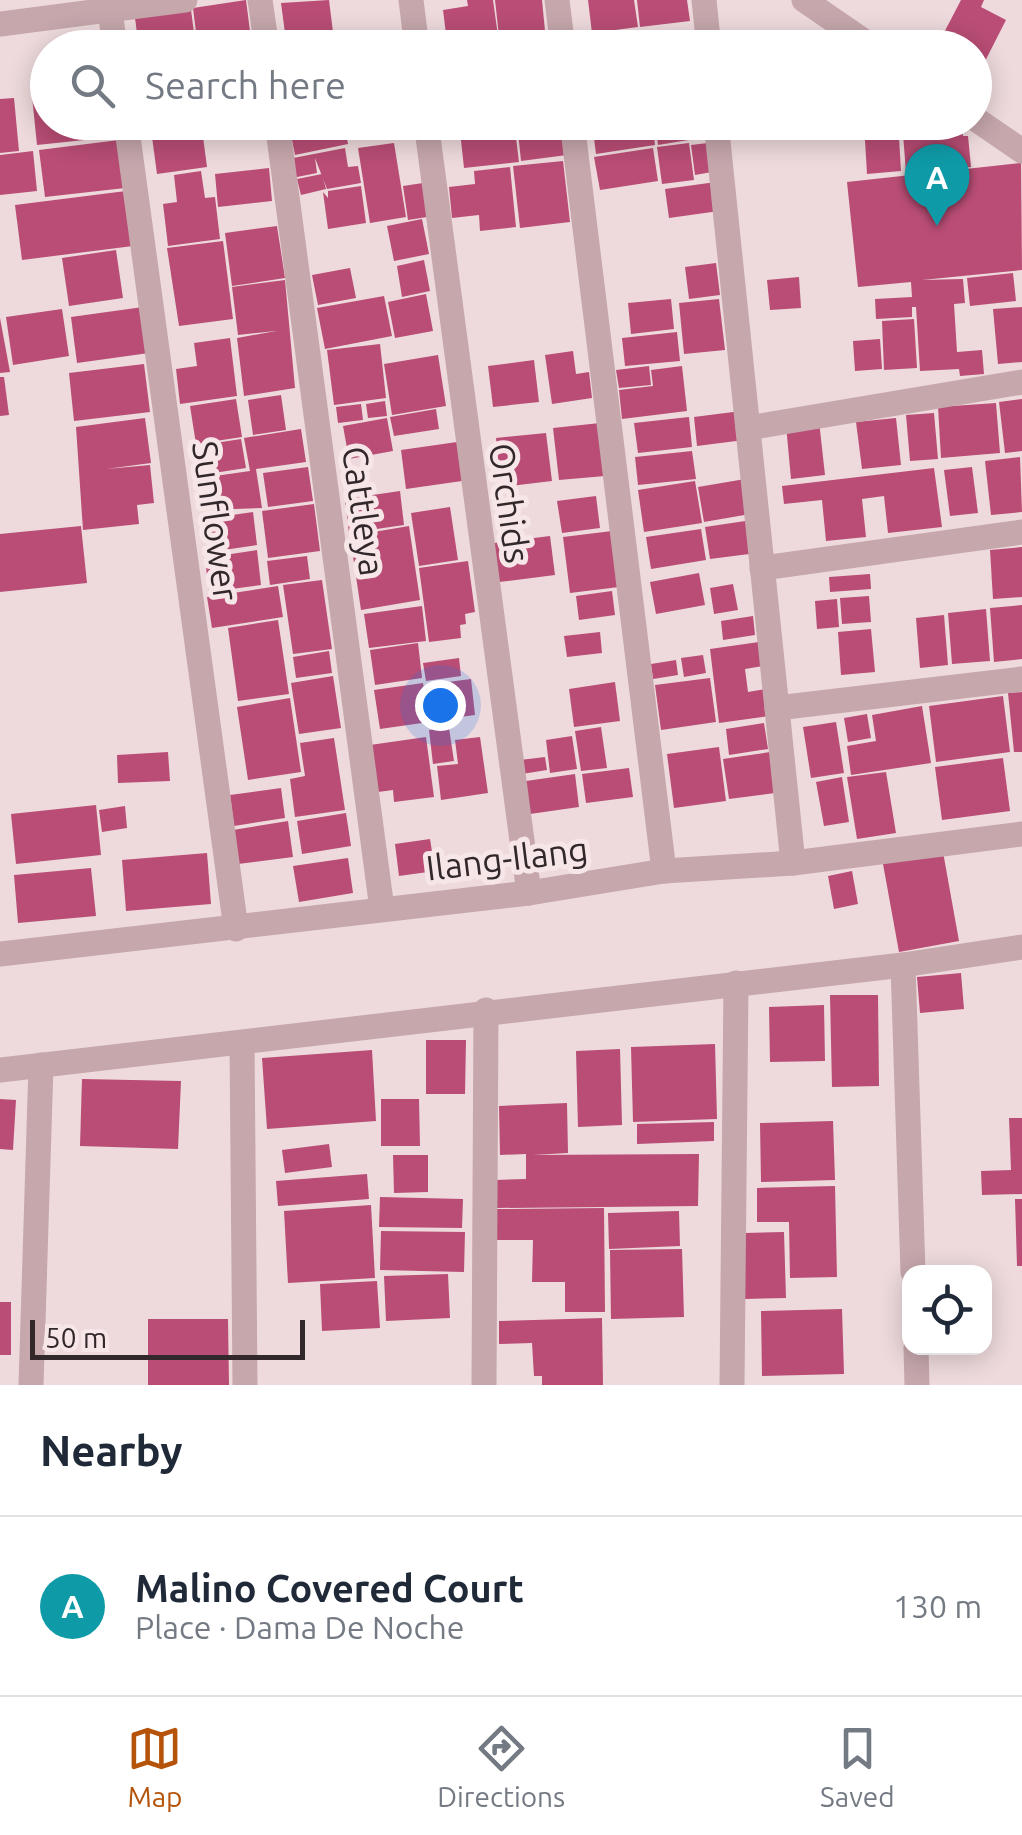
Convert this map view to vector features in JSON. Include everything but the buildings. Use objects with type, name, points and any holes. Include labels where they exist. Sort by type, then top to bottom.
[{"type":"street","points":[[0,24],[185,0]]},
{"type":"street","points":[[260,0],[264,30]]},
{"type":"street","points":[[411,0],[415,30]]},
{"type":"street","points":[[557,0],[561,30]]},
{"type":"street","points":[[704,0],[707,30]]},
{"type":"street","points":[[804,0],[848,30]]},
{"type":"street","points":[[110,10],[113,30]]},
{"type":"street","points":[[992,130],[1022,151]]},
{"type":"street","name":"Sunflower","points":[[128,140],[236,928]]},
{"type":"street","name":"Cattleya","points":[[279,140],[382,909]]},
{"type":"street","name":"Orchids","points":[[428,140],[529,893]]},
{"type":"street","points":[[574,140],[664,871]]},
{"type":"street","points":[[718,140],[793,863]]},
{"type":"street","points":[[748,428],[1022,382]]},
{"type":"street","points":[[762,568],[1022,532]]},
{"type":"street","points":[[777,708],[1022,679]]},
{"type":"street","name":"Ilang-Ilang","points":[[0,954],[529,893],[664,871],[793,863],[1022,834]]},
{"type":"street","points":[[0,1070],[486,1010],[903,965],[1022,947]]},
{"type":"street","points":[[903,965],[913,1265]]},
{"type":"street","points":[[732,1385],[736,982]]},
{"type":"street","points":[[484,1385],[486,1010]]},
{"type":"street","points":[[242,1043],[245,1385]]},
{"type":"street","points":[[31,1385],[41,1065]]},
{"type":"street","points":[[916,1355],[917,1385]]},
{"type":"place","name":"Malino Covered Court","points":[[937,226]]}]
